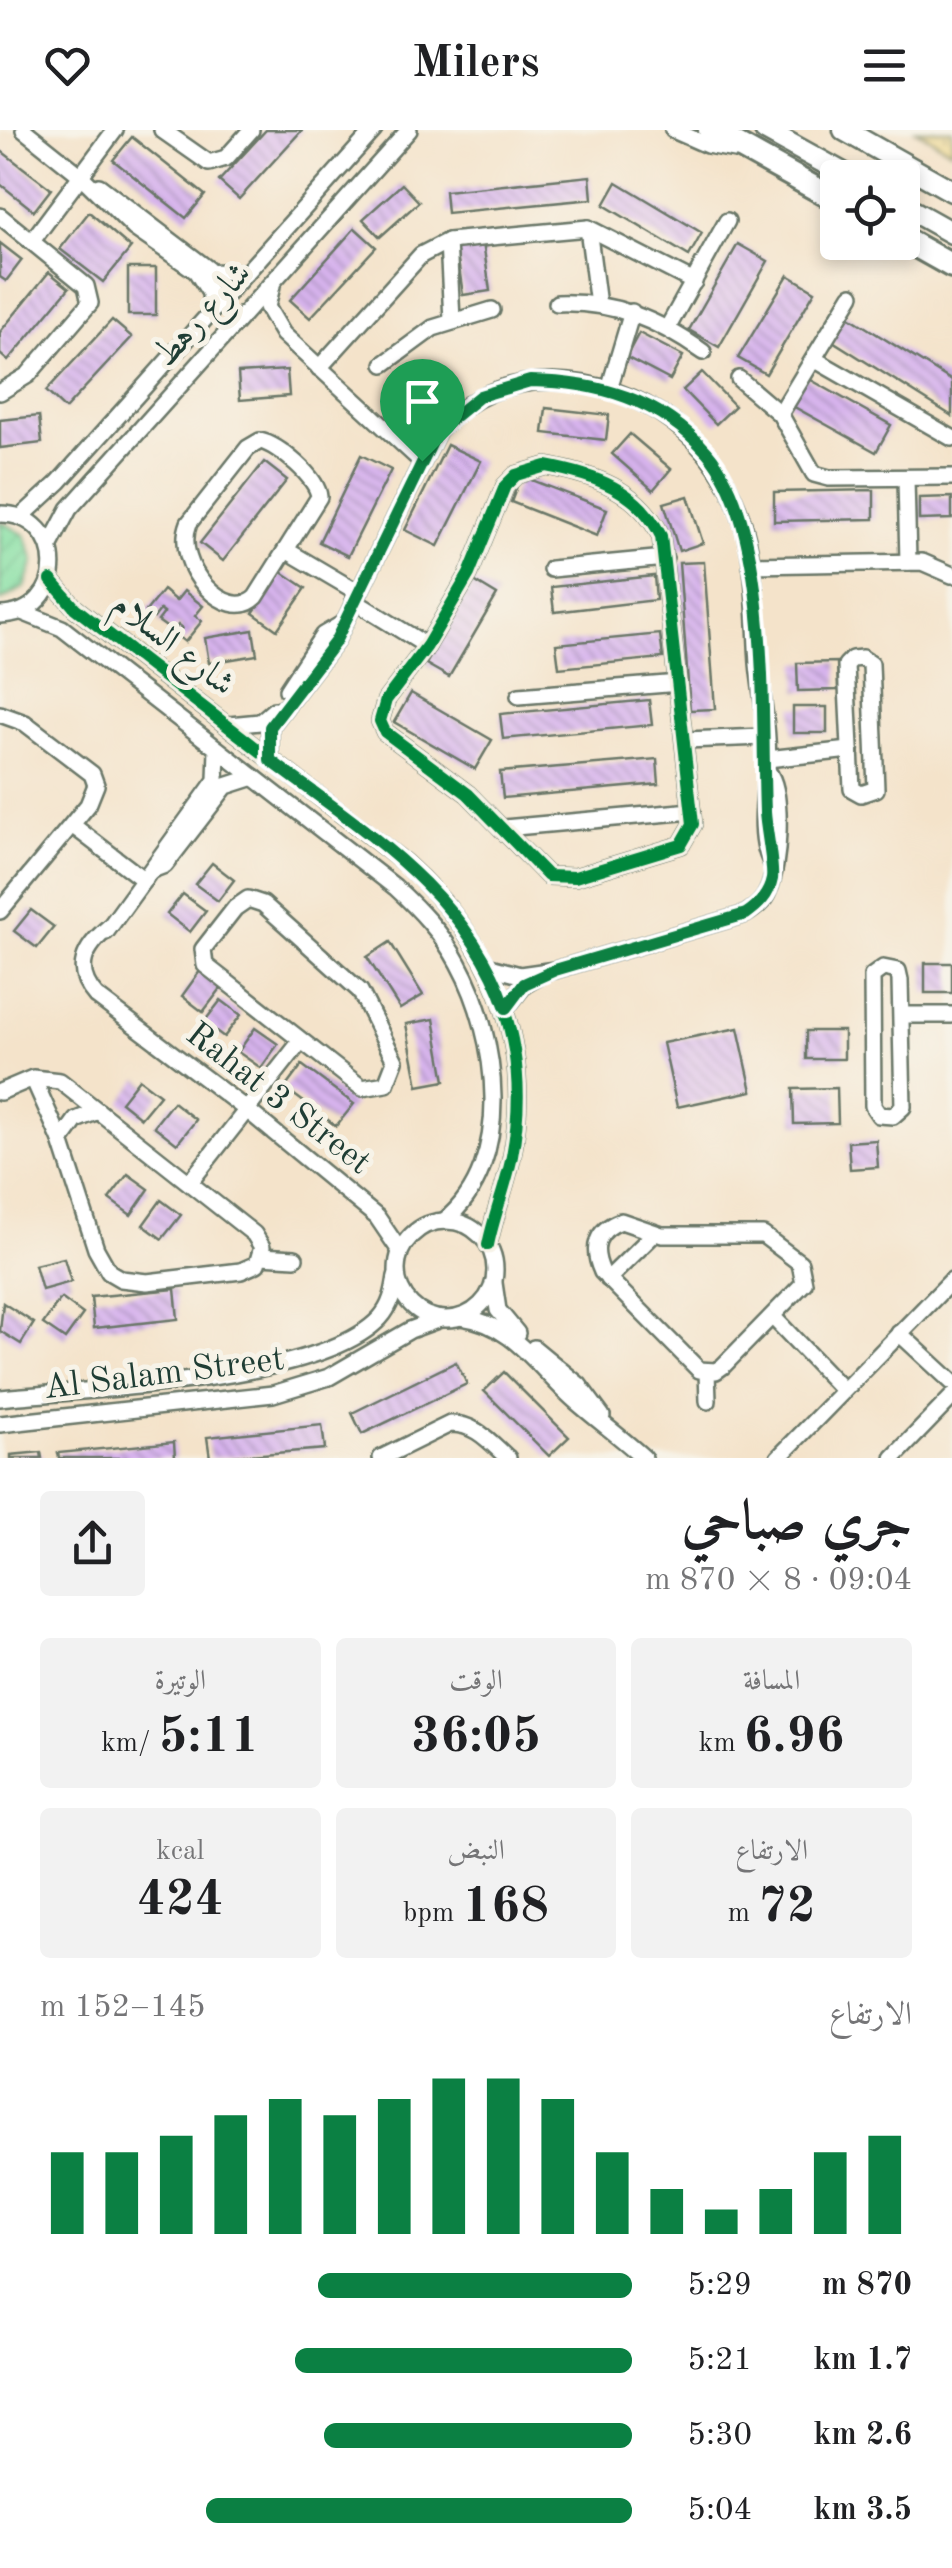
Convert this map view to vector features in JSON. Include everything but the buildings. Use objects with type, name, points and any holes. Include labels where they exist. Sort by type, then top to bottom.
[{"type":"highway","points":[[710,130],[820,191]]},
{"type":"highway","points":[[920,248],[952,266]]},
{"type":"main road","points":[[765,130],[820,160]]},
{"type":"main road","points":[[844,130],[952,191]]},
{"type":"main road","points":[[920,215],[952,233]]},
{"type":"street","points":[[24,130],[203,278],[211,309]]},
{"type":"street","points":[[32,241],[115,130]]},
{"type":"street","points":[[162,130],[209,163],[226,158],[252,130]]},
{"type":"street","name":"شارع رهط","points":[[21,517],[59,482],[374,130]]},
{"type":"street","name":"شارع رهط","points":[[50,545],[68,509],[409,130]]},
{"type":"street","points":[[673,130],[707,145],[748,151]]},
{"type":"street","points":[[0,216],[86,286],[90,302],[28,375],[0,392]]},
{"type":"street","points":[[139,222],[212,272],[246,273]]},
{"type":"street","points":[[668,327],[727,222]]},
{"type":"street","points":[[320,368],[421,255],[448,241],[588,228],[694,282]]},
{"type":"street","points":[[588,228],[598,304]]},
{"type":"street","points":[[448,241],[452,320]]},
{"type":"street","points":[[274,281],[267,307],[270,318],[422,461]]},
{"type":"street","points":[[780,414],[852,295]]},
{"type":"street","points":[[557,303],[598,304],[632,312],[668,327],[703,352]]},
{"type":"street","points":[[384,364],[416,338],[452,320],[492,310]]},
{"type":"street","points":[[608,389],[632,312]]},
{"type":"street","points":[[814,359],[952,438]]},
{"type":"street","points":[[739,379],[780,414],[814,474],[952,477]]},
{"type":"street","points":[[229,725],[251,725],[268,717],[299,680],[340,624],[386,545],[438,430],[480,396],[530,381],[608,389],[645,404],[679,425],[708,454],[730,487],[751,565],[767,766],[774,780],[773,865],[768,893],[746,914],[555,970],[524,984],[506,1008]]},
{"type":"street","points":[[260,440],[274,446],[320,491],[286,550],[256,597],[241,606],[224,600],[186,561],[184,535],[188,522],[248,448],[260,440]]},
{"type":"street","points":[[530,468],[561,468],[633,496],[656,525],[665,558],[693,824],[681,845],[566,879],[540,870],[504,828],[456,784],[385,732],[380,722],[386,700],[427,646],[470,574],[505,486],[530,468]]},
{"type":"street","points":[[906,479],[908,562]]},
{"type":"street","points":[[0,514],[21,517],[33,524],[50,545],[51,580],[44,594],[22,612],[0,615]]},
{"type":"street","points":[[286,550],[427,646]]},
{"type":"street","points":[[551,569],[665,558]]},
{"type":"street","points":[[751,565],[908,562],[941,567],[952,575]]},
{"type":"street","name":"شارع السلام","points":[[51,580],[75,608],[430,885],[453,910],[490,967],[506,1008],[516,1066],[516,1124],[507,1181],[488,1245]]},
{"type":"street","name":"شارع السلام","points":[[22,612],[62,628],[254,778],[420,910],[450,951],[473,996],[489,1058],[492,1118],[480,1174],[462,1204],[444,1221]]},
{"type":"street","points":[[852,659],[866,659],[872,668],[876,785],[872,794],[858,794],[852,789],[850,750],[846,665],[852,659]]},
{"type":"street","points":[[270,760],[270,727],[299,680]]},
{"type":"street","points":[[519,696],[679,683]]},
{"type":"street","points":[[0,714],[25,723],[92,774],[94,796],[0,910]]},
{"type":"street","points":[[685,740],[764,737]]},
{"type":"street","name":"Rahat 3 Street","points":[[201,810],[216,780],[217,749]]},
{"type":"street","points":[[767,766],[850,750]]},
{"type":"street","name":"Rahat 3 Street","points":[[254,778],[226,786],[201,810],[109,927],[87,948],[82,960],[87,986],[378,1217],[400,1252]]},
{"type":"street","points":[[504,828],[692,811]]},
{"type":"street","points":[[72,825],[148,875]]},
{"type":"street","points":[[256,900],[349,978],[369,1005],[390,1050],[393,1074],[374,1089],[362,1088],[301,1040],[205,965],[203,949],[241,901],[256,900]]},
{"type":"street","points":[[490,967],[520,975],[555,970]]},
{"type":"street","points":[[893,968],[900,975],[902,1015],[902,1110],[897,1115],[879,1115],[873,1106],[872,998],[872,976],[878,969],[893,968]]},
{"type":"street","points":[[902,1015],[952,1015]]},
{"type":"street","points":[[190,1182],[301,1040]]},
{"type":"street","points":[[34,1078],[61,1141],[101,1262],[121,1279],[147,1282],[241,1271],[257,1264],[262,1256]]},
{"type":"street","points":[[0,1092],[34,1078],[60,1082],[254,1234],[262,1256]]},
{"type":"street","points":[[61,1141],[76,1120],[98,1111]]},
{"type":"street","points":[[621,1220],[636,1223],[654,1234],[763,1235],[774,1239],[800,1263],[806,1276],[773,1317],[723,1366],[708,1372],[693,1364],[608,1280],[595,1251],[598,1236],[621,1220]]},
{"type":"street","points":[[569,1386],[512,1337],[490,1324],[461,1317],[440,1319],[410,1305],[396,1276],[400,1252],[414,1232],[444,1221],[469,1227],[488,1245],[495,1270],[498,1310],[506,1324],[644,1458]]},
{"type":"street","points":[[608,1280],[654,1234]]},
{"type":"street","points":[[262,1256],[295,1258]]},
{"type":"street","name":"Al Salam Street","points":[[0,1398],[246,1371],[301,1358],[350,1338],[380,1319],[394,1292],[396,1276]]},
{"type":"street","points":[[778,1458],[952,1280]]},
{"type":"street","points":[[461,1317],[482,1304],[494,1282]]},
{"type":"street","points":[[773,1317],[843,1390]]},
{"type":"street","name":"Al Salam Street","points":[[0,1424],[273,1394],[329,1377],[410,1330],[440,1319]]},
{"type":"street","points":[[899,1334],[952,1382]]},
{"type":"street","points":[[708,1372],[708,1401]]},
{"type":"street","points":[[893,1458],[952,1397]]},
{"type":"street","points":[[381,1458],[450,1424],[462,1423],[508,1458]]},
{"type":"sand","points":[[916,130],[952,130],[952,151]]},
{"type":"green space","points":[[0,521],[25,535],[34,561],[25,587],[0,601]]},
{"type":"cycle path","points":[[546,466],[613,487],[640,507],[661,536],[693,824],[681,845],[575,877],[548,876],[468,794],[385,732],[380,721],[386,700],[427,646],[469,574],[505,486],[516,475],[546,466]]},
{"type":"cycle path","points":[[51,580],[75,608],[405,863],[461,925],[499,995],[517,1072],[512,1156],[488,1245]]},
{"type":"route","points":[[530,381],[608,389],[645,404],[679,425],[708,454],[730,487],[745,528],[751,565],[768,772],[764,786],[767,853],[773,865],[768,893],[759,905],[731,919],[555,970],[524,984],[506,1008],[473,938],[430,885],[406,862],[270,760],[270,727],[335,642],[340,624],[386,545],[422,461],[438,430],[457,410],[505,386],[530,381]]}]
